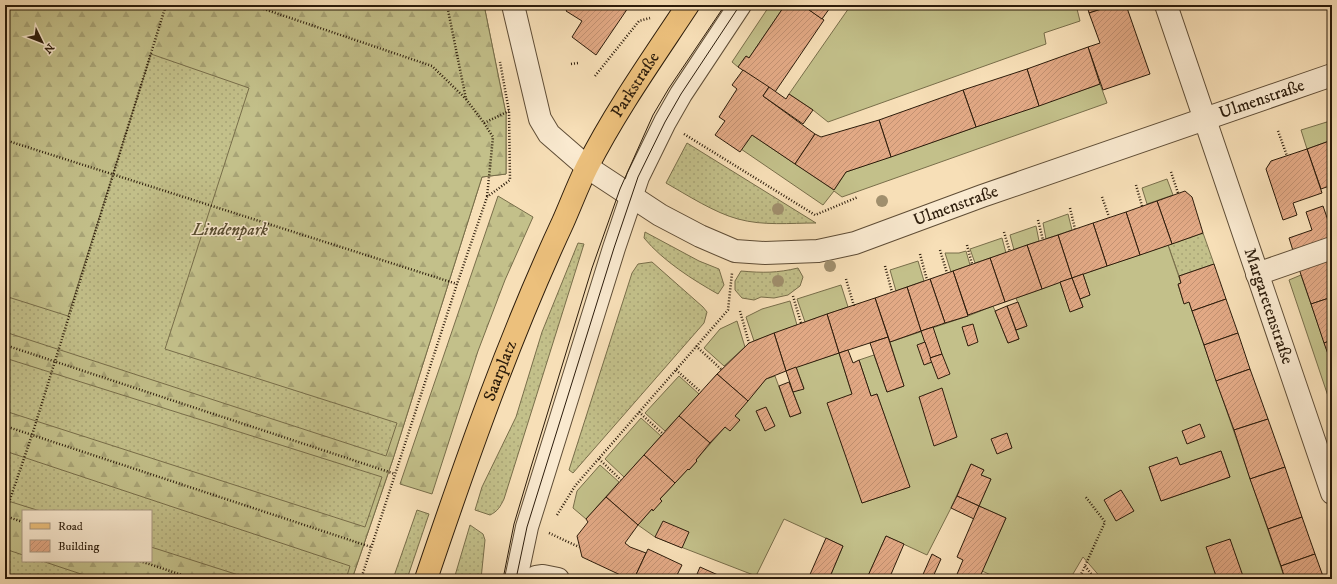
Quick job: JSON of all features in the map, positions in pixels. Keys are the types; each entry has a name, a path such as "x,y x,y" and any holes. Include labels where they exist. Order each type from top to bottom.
{"main road":[{"name":"Parkstraße","path":"587,167 626,98 688,5"},
{"name":"Saarplatz","path":"426,579 450,508 504,360 535,282 587,167"}],"street":[{"name":"Ulmenstraße","path":"513,5 540,119 549,134 587,167 660,215 700,236 735,251 765,253 818,251 855,243 982,196 1332,75"},
{"path":"502,579 514,524 592,268 626,192 654,115 669,88 725,5"},
{"path":"558,579 543,576 529,578 530,520 614,248 626,192 638,178 668,116 681,94 740,5"},
{"name":"Margaretenstraße","path":"1166,5 1332,493"},
{"path":"1257,274 1332,248"}],"path":[{"path":"22,522 5,515 32,435 166,5"},
{"path":"252,5 432,66 466,99 493,137 487,197 457,284 361,579"},
{"path":"447,5 466,99"},
{"path":"595,76 639,21 653,17"},
{"path":"487,197 510,180 509,111 500,60"},
{"path":"571,64 578,63"},
{"path":"484,123 509,111"},
{"path":"1278,131 1286,156"},
{"path":"682,133 814,215 858,197"},
{"path":"5,140 457,284"},
{"path":"1171,172 1178,193"},
{"path":"1136,185 1142,206"},
{"path":"1102,197 1109,217"},
{"path":"1070,208 1075,229"},
{"path":"1038,220 1043,240"},
{"path":"1004,232 1010,252"},
{"path":"966,245 972,264"},
{"path":"940,250 947,273"},
{"path":"555,519 574,486 728,310 735,251"},
{"path":"920,254 927,280"},
{"path":"885,266 892,292"},
{"path":"846,279 854,306"},
{"path":"793,296 801,324"},
{"path":"740,311 749,343"},
{"path":"5,345 396,474"},
{"path":"696,346 721,369"},
{"path":"676,370 701,392"},
{"path":"639,412 663,434"},
{"path":"5,426 371,547"},
{"path":"598,459 621,480"},
{"path":"1079,579 1105,522 1085,496"},
{"path":"547,532 579,547"},
{"path":"143,562 194,579"},
{"path":"1084,566 1095,579"}],"green space":[{"name":"Lindenpark","path":"5,5 484,5 506,114 506,174 482,177 393,459 352,579 5,579"},
{"name":"Lindenpark","path":"5,5 484,5 506,114 506,174 482,177 393,459 352,579 346,579 350,566 5,451 5,411 365,527 382,477 5,358 5,332 386,456 397,423 165,349 249,88 151,54 68,316 5,296"},
{"path":"770,5 781,5 783,8 749,58 746,56 738,67 732,62"},
{"path":"851,5 1076,5 1080,21 1044,33 1046,44 828,122 789,94"},
{"path":"1100,84 1107,103 842,197 834,191 823,205 741,149 752,135 834,190 846,172"},
{"path":"1330,121 1332,128 1332,140 1307,149 1301,130"},
{"path":"687,143 816,223 757,223 738,219 711,208 666,183"},
{"path":"1167,179 1173,195 1147,204 1142,188"},
{"path":"498,196 533,217 505,280 478,351 432,494 400,484"},
{"path":"1068,214 1072,230 1046,239 1043,223"},
{"path":"1036,226 1039,241 1014,250 1010,235"},
{"path":"645,232 699,261 719,269 724,285 718,294 669,262 644,238"},
{"path":"1203,233 1214,264 1179,276 1168,245"},
{"path":"1002,238 1006,253 975,263 970,249"},
{"path":"578,243 584,244 504,499 495,512 490,515 475,510 482,487 516,417 542,332"},
{"path":"1168,245 1181,283 1178,285 1184,303 1189,302 1285,579 1102,579 1083,557 1070,579 1043,579 1037,576 1035,579 1000,579 982,571 1006,518 979,506 991,479 981,475 984,470 971,464 927,555 886,536 867,578 869,579 829,579 843,546 784,519 756,576 655,537 638,525 652,509 653,510 660,499 697,461 696,460 725,427 739,420 735,416 766,379 775,376 790,417 801,413 793,392 804,388 796,367 839,353 852,394 862,503 909,487 877,394 871,396 859,360 874,355 887,392 904,386 890,342 993,306 1008,343 1019,339 1016,330 1027,326 1016,298 1060,282 1070,311 1083,307 1080,299 1090,295 1083,274","holes":["1221,451 1230,477 1161,501 1149,467 1180,465"]},
{"path":"966,251 970,265 951,272 945,253 959,253"},
{"path":"918,261 924,281 896,291 890,270"},
{"path":"652,262 703,307 707,312 704,323 573,473 569,470 632,273 638,264"},
{"path":"798,268 803,277 800,286 788,295 774,298 761,297 754,300 742,298 735,290 735,281 741,271 770,272"},
{"path":"1301,275 1332,365 1332,408 1289,280"},
{"path":"841,285 848,307 805,322 797,299"},
{"path":"790,301 797,325 754,341 746,317 762,309"},
{"path":"737,321 745,347 724,366 704,348 720,329"},
{"path":"679,376 699,394 665,431 645,413"},
{"path":"641,418 661,436 624,477 605,459"},
{"path":"600,465 619,482 586,519 573,508 577,491"},
{"path":"5,500 37,510 22,510 22,555 5,549"},
{"path":"417,510 429,514 407,579 393,579"},
{"path":"470,525 483,534 485,540 481,579 454,579"},
{"path":"152,547 251,579 96,579 45,562 152,562"}],"building":[{"path":"570,5 630,5 596,55 572,37 582,21 566,11"},
{"path":"781,5 802,5 824,20 775,92 738,67 746,56 749,58 783,8"},
{"path":"802,5 832,5 822,19"},
{"path":"1087,5 1114,5 1089,13"},
{"path":"1114,5 1126,5 1150,74 1103,90 1088,47 1100,43 1089,13"},
{"path":"1088,47 1100,84 1039,106 1027,69"},
{"path":"1027,69 1039,106 976,127 963,90"},
{"path":"743,70 769,87 763,96 815,134 795,164 752,135 740,152 715,135 725,121 719,117 737,89 732,85"},
{"path":"769,87 786,99 789,94 813,110 803,124 763,96"},
{"path":"963,90 976,127 891,157 879,120"},
{"path":"879,120 891,157 846,172 834,190 795,164 815,134 821,137"},
{"path":"1332,140 1332,185 1321,189 1307,149"},
{"path":"1307,149 1322,193 1293,203 1297,215 1283,220 1266,169 1271,161"},
{"path":"1185,191 1192,197 1203,233 1172,244 1157,201"},
{"path":"1157,201 1172,244 1140,255 1126,212"},
{"path":"1323,206 1332,232 1332,244 1295,257 1289,238 1312,230 1306,212"},
{"path":"1126,212 1140,255 1107,266 1093,223"},
{"path":"1093,223 1107,266 1072,278 1058,235"},
{"path":"1058,235 1072,278 1042,289 1027,245"},
{"path":"1027,245 1042,289 1005,302 990,258"},
{"path":"1332,254 1332,297 1311,304 1298,266"},
{"path":"990,258 1005,302 968,315 953,271"},
{"path":"1214,264 1226,299 1192,311 1189,302 1184,304 1178,284 1181,283 1179,276"},
{"path":"953,271 968,316 945,323 930,279"},
{"path":"1083,274 1090,295 1080,299 1072,278"},
{"path":"1072,278 1083,307 1070,312 1060,282"},
{"path":"930,279 945,323 921,331 907,287"},
{"path":"907,287 921,331 890,342 875,298"},
{"path":"1332,297 1332,340 1324,343 1311,304"},
{"path":"875,298 888,337 839,353 827,314"},
{"path":"1226,299 1238,333 1204,345 1192,311"},
{"path":"1018,302 1027,326 1016,330 1007,306"},
{"path":"1007,306 1019,339 1008,343 995,311"},
{"path":"827,314 839,353 786,371 774,333"},
{"path":"973,324 978,342 968,346 962,327"},
{"path":"933,327 942,354 930,358 921,331"},
{"path":"774,333 786,371 766,379 748,401 717,374 749,343"},
{"path":"1238,333 1250,369 1216,381 1204,345"},
{"path":"888,337 904,386 887,392 870,343"},
{"path":"1332,340 1332,365 1324,343"},
{"path":"925,342 932,362 924,365 917,345"},
{"path":"848,350 853,363 859,360 871,396 877,394 910,487 862,503 827,403 852,394 839,353"},
{"path":"942,354 950,374 938,379 930,358"},
{"path":"796,367 804,389 793,392 786,371"},
{"path":"1250,369 1268,419 1234,430 1216,381"},
{"path":"717,374 748,401 735,416 740,420 730,431 725,427 710,443 679,416"},
{"path":"789,382 801,413 790,417 779,386"},
{"path":"942,388 957,437 934,446 919,397"},
{"path":"766,407 775,426 765,431 756,411"},
{"path":"679,416 710,443 696,460 697,461 675,483 644,455"},
{"path":"1268,419 1285,467 1250,479 1234,430"},
{"path":"1200,424 1205,437 1187,444 1182,431"},
{"path":"1007,433 1012,448 997,454 991,439"},
{"path":"1221,451 1230,477 1161,501 1149,467 1177,457 1180,465"},
{"path":"644,455 675,483 660,499 662,501 653,511 652,509 638,525 606,497"},
{"path":"971,464 984,470 981,475 991,479 979,506 957,496"},
{"path":"1285,467 1302,517 1268,529 1250,479"},
{"path":"1121,490 1134,511 1116,521 1104,500"},
{"path":"957,496 979,506 974,519 951,508"},
{"path":"606,497 638,525 625,543 630,547 646,553 634,579 629,579 582,557 577,536 588,522 586,519"},
{"path":"979,506 1006,518 979,579 955,579 963,560 957,557"},
{"path":"1302,517 1315,554 1281,566 1268,529"},
{"path":"663,521 689,532 682,548 655,537"},
{"path":"886,536 904,544 889,579 869,579 867,578"},
{"path":"826,538 843,546 829,579 808,579"},
{"path":"1230,539 1244,579 1217,579 1206,547"},
{"path":"648,549 682,565 675,579 634,579"},
{"path":"932,554 941,559 932,579 921,579"},
{"path":"1315,554 1324,579 1285,579 1281,566"},
{"path":"700,567 727,579 695,579"}],"tram line":[{"path":"503,579 514,524 531,467 592,268 620,189 653,115 669,88 725,5"},
{"path":"516,579 527,527 614,248 638,177 665,122 681,94 740,5"}]}
